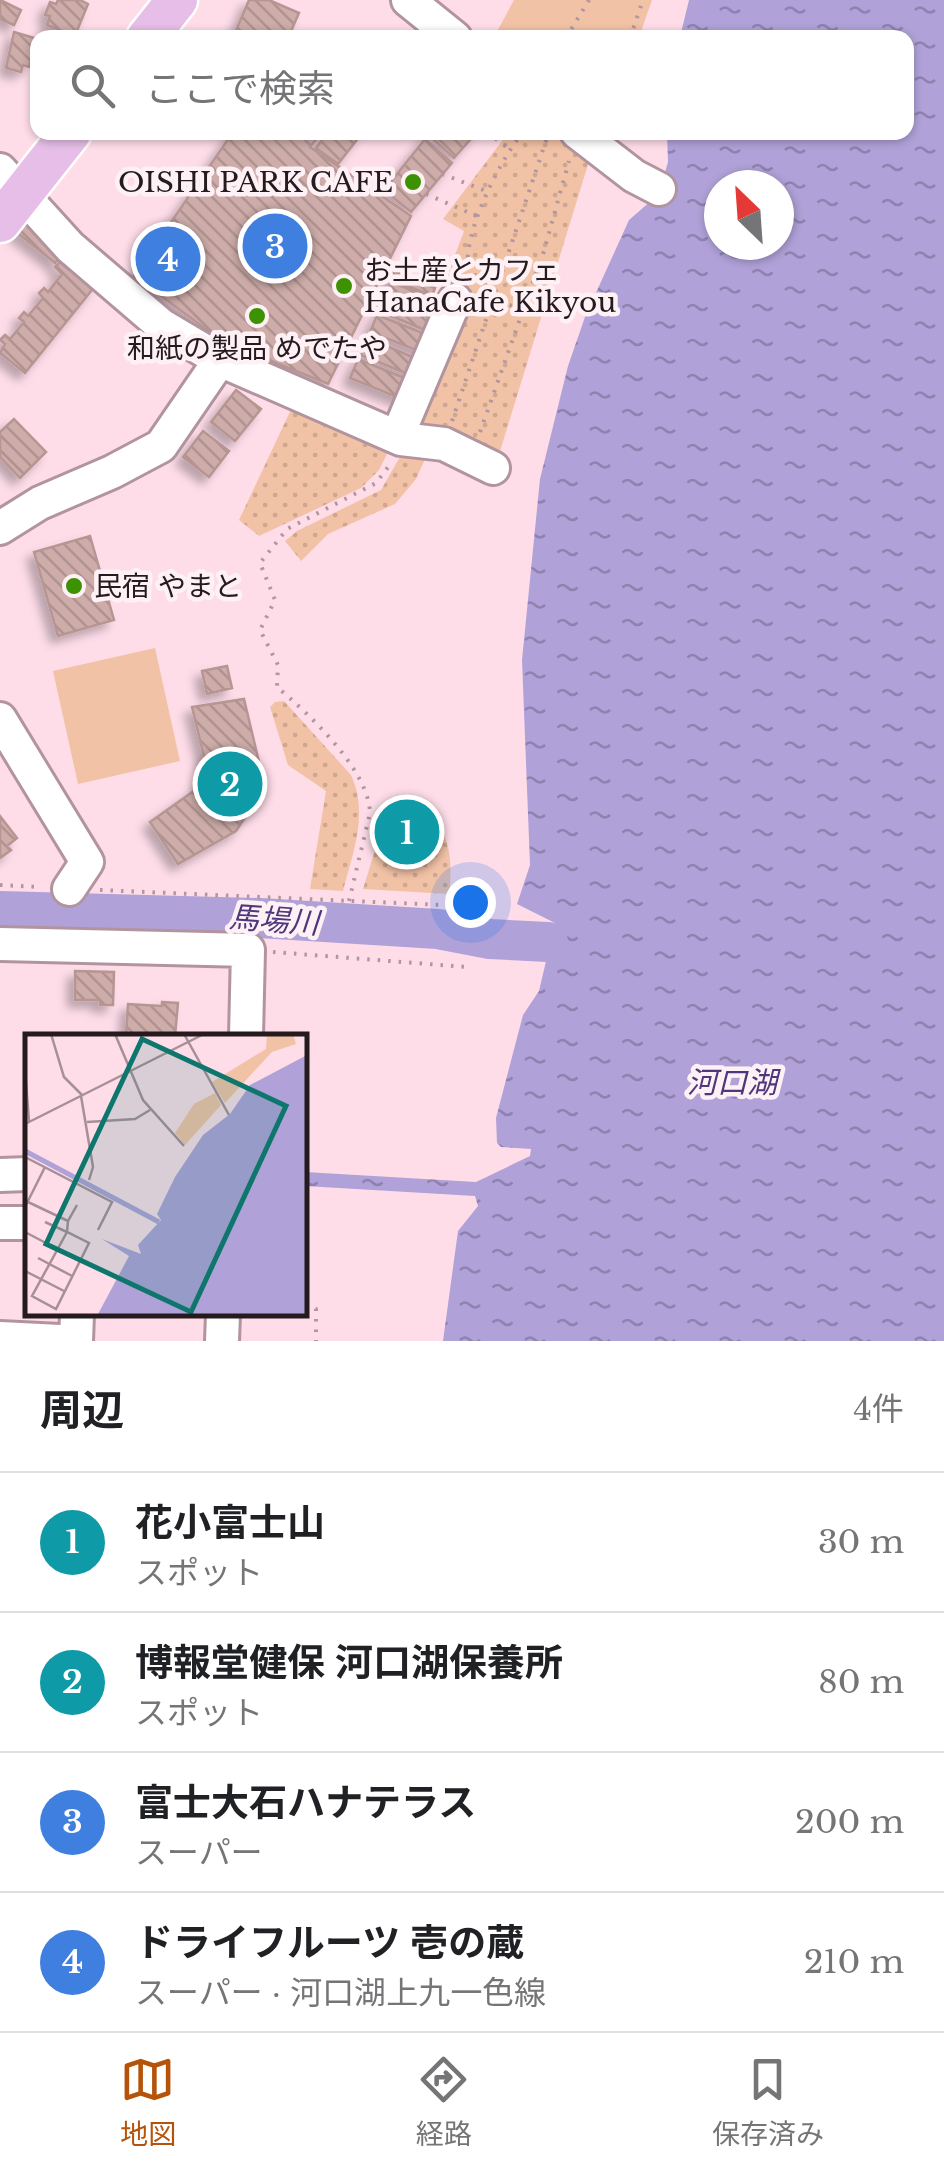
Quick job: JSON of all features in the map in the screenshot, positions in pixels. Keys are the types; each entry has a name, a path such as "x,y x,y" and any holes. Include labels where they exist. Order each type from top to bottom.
{"main road":[{"path":"153,30 177,0"},
{"path":"7,195 63,140"}],"street":[{"path":"412,11 442,30"},
{"path":"573,146 659,189"},
{"path":"7,195 161,325 220,360 399,438 470,457"},
{"path":"399,438 455,300"},
{"path":"0,528 40,503 160,446 220,360"},
{"path":"0,719 87,862 69,889"},
{"path":"0,944 248,950 246,1034"},
{"path":"0,1175 25,1174"},
{"path":"76,1341 77,1316"},
{"path":"222,1341 223,1316"},
{"path":"0,1338 60,1341"}],"path":[{"path":"571,30 589,0"},
{"path":"632,30 641,0"},
{"path":"497,140 509,149"},
{"path":"516,140 479,217 467,270 480,295 493,302 538,311"},
{"path":"470,457 493,302 546,140"},
{"path":"470,457 544,251 573,146"},
{"path":"442,174 489,192"},
{"path":"426,194 479,217"},
{"path":"349,901 370,813 369,798 361,776 299,706 276,687 278,666 260,630 274,600 260,563 287,529 376,483 388,468 399,438"},
{"path":"0,885 444,905"},
{"path":"248,950 467,966"},
{"path":"308,1308 316,1309 316,1341"}],"shaded area":[{"path":"514,0 652,0 641,30 498,30"},
{"path":"503,140 568,140 590,158 497,461 416,421 465,306 445,282 464,231 443,219"},
{"path":"295,401 393,442 379,470 361,488 259,536 239,520"},
{"path":"405,448 426,457 416,479 395,504 328,534 301,561 285,541 297,531 381,490"},
{"path":"155,648 180,761 78,784 53,671"},
{"path":"284,701 351,775 356,790 358,833 343,891 310,889 326,791 288,765 270,707"},
{"path":"416,811 437,824 448,845 449,894 363,889 376,847 393,852 410,847 415,835 411,816"}],"water":[{"name":"河口湖","path":"689,0 944,0 944,1341 443,1341 458,1231 478,1206 475,1196 308,1186 308,1172 476,1182 530,1156 531,1149 501,1147 497,1143 496,1118 523,1015 539,991 555,923 517,904 530,865 522,660 540,479 568,366 585,317 629,220 652,200 668,162 667,140 914,140 914,30 682,30"}],"building":[{"path":"0,0 21,10 14,25 0,19"},
{"path":"58,0 80,0 88,4 77,30 47,25 50,16 45,15 50,2 56,4"},
{"path":"249,0 269,0 299,13 292,30 236,30"},
{"path":"14,32 30,37 29,67 23,65 21,72 6,68"},
{"path":"228,140 316,140 310,147 411,216 328,384 222,341 134,276"},
{"path":"322,140 357,140 338,164 316,148"},
{"name":"OISHI PARK CAFE","path":"424,140 452,163 411,212 384,190"},
{"path":"434,140 470,140 454,158"},
{"path":"25,219 65,251 55,263 15,231"},
{"path":"60,262 67,268 70,264 96,285 25,373 0,353 5,344 0,340 5,335 10,339 24,322 19,318 24,312 28,316 43,298 39,293 44,288 48,292 62,274 55,267"},
{"path":"391,270 435,288 432,296 388,278"},
{"path":"391,282 441,302 436,315 386,295"},
{"path":"386,298 433,318 427,331 380,311"},
{"path":"377,315 433,337 426,354 370,332"},
{"path":"368,338 422,361 415,377 361,355"},
{"path":"358,359 412,381 404,400 350,378"},
{"path":"236,390 261,409 235,441 211,422"},
{"path":"14,419 46,452 20,478 0,457 0,432"},
{"path":"203,431 229,451 209,477 183,457"},
{"name":"民宿 やまと","path":"90,536 114,620 58,636 34,552"},
{"path":"227,666 232,688 207,694 202,671"},
{"path":"244,699 260,766 259,789 236,831 178,864 150,822 205,779 206,765 192,707"},
{"path":"0,816 17,838 7,846 11,850 0,858"},
{"path":"75,971 114,972 113,1005 100,1005 100,1000 75,1000"},
{"path":"162,1002 178,1003 175,1034 126,1034 128,1004 162,1006"}],"waterway":[{"name":"馬場川","path":"0,911 260,918 438,929 490,939 548,942"}],"place":[{"name":"OISHI PARK CAFE","path":"413,182"},
{"name":"富士大石ハナテラス","path":"275,246"},
{"name":"ドライフルーツ 壱の蔵","path":"168,259"},
{"name":"お土産とカフェ HanaCafe Kikyou","path":"344,286"},
{"name":"和紙の製品 めでたや","path":"257,316"},
{"name":"民宿 やまと","path":"74,586"},
{"name":"博報堂健保 河口湖保養所","path":"230,784"},
{"name":"花小富士山","path":"407,832"}]}
